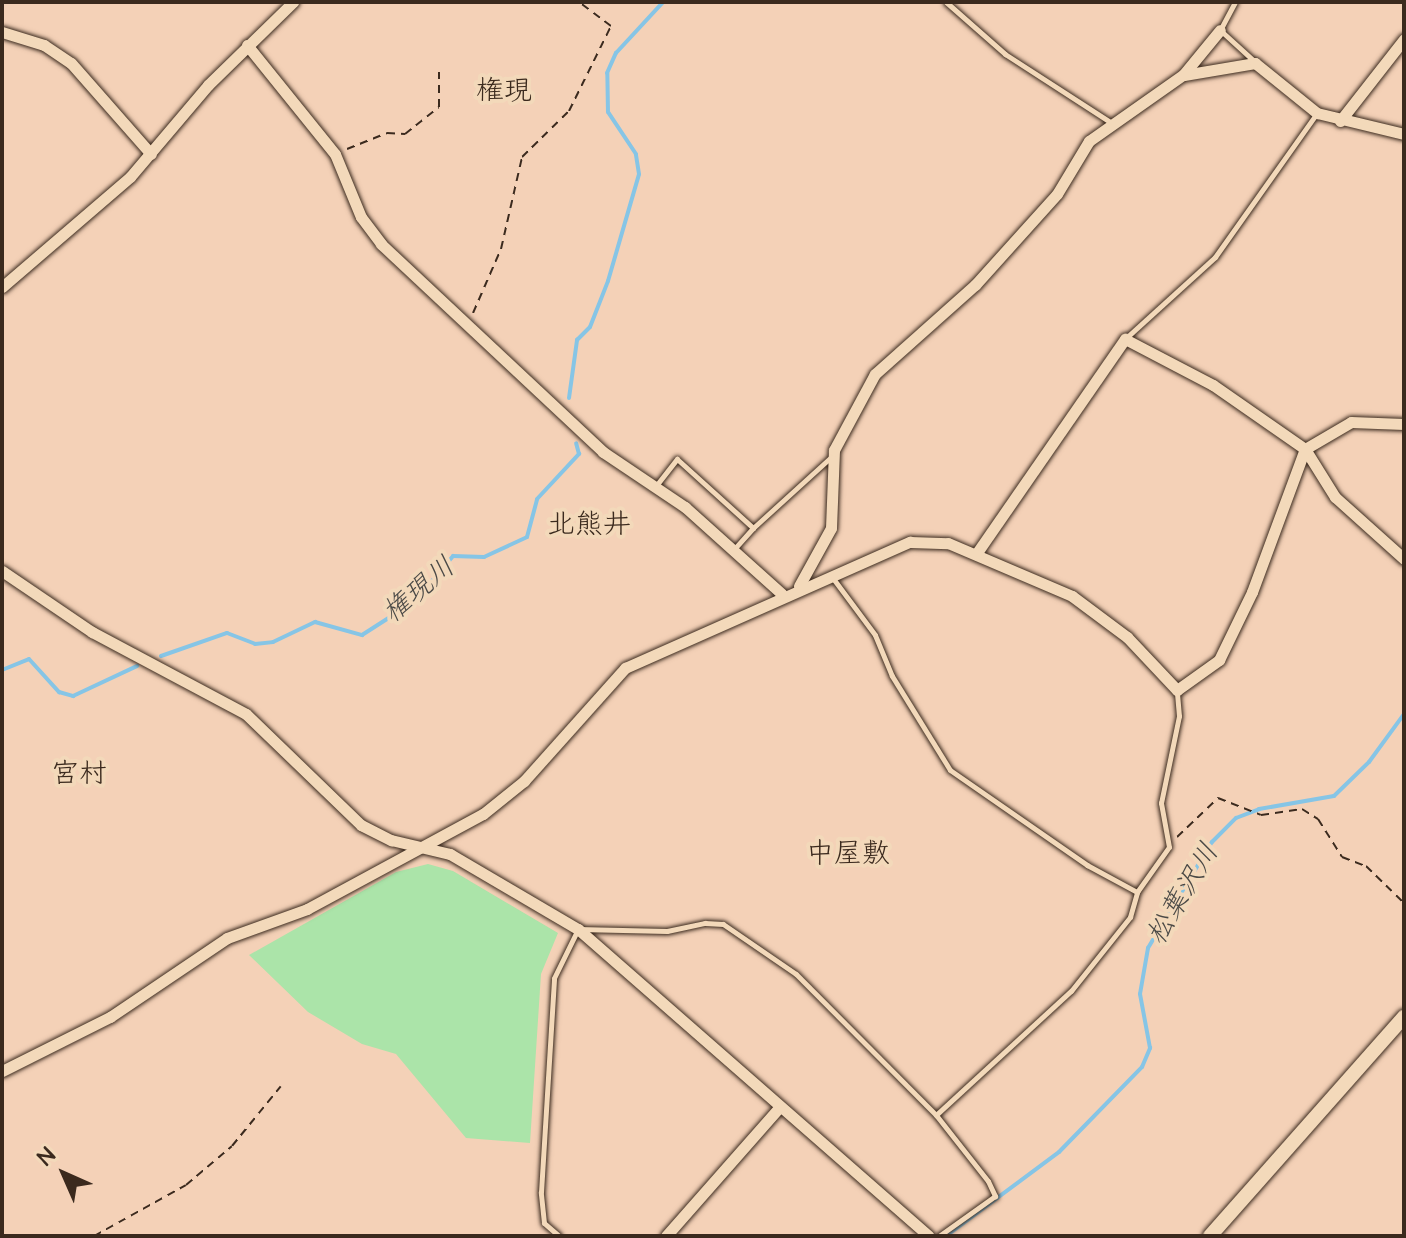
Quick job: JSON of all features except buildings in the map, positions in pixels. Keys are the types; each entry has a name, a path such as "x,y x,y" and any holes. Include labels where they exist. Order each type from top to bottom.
{"street":[{"path":"2,287 151,154 247,45 293,2"},
{"path":"799,586 831,528 837,503 833,455 875,374 975,285 1057,194 1089,141 1110,122 1183,75 1220,30"},
{"path":"2,32 44,45 71,63 151,154"},
{"path":"1340,121 1404,39"},
{"path":"247,45 335,154 361,217 381,244 603,452 734,549 782,594"},
{"path":"1183,75 1255,63 1317,113 1404,134"},
{"path":"976,554 1125,339 1213,385 1305,449 1335,497 1404,559"},
{"path":"2,1071 110,1017 227,938 307,909 483,814 524,781 625,668 799,586 910,542 948,543 1095,612 1177,690 1219,660 1252,592 1305,449 1351,422 1404,424"},
{"path":"2,571 92,632 246,714 361,825 391,840 426,845 578,929 779,1108 929,1236"},
{"path":"1218,1233 1404,1017"},
{"path":"666,1236 779,1108"}],"lane":[{"path":"946,2 1005,54 1110,122"},
{"path":"1235,2 1220,30 1255,63"},
{"path":"1125,339 1215,257 1317,113"},
{"path":"734,549 833,455"},
{"path":"654,488 677,459 753,528"},
{"path":"829,575 875,635 892,676 950,770 1087,865 1137,892"},
{"path":"936,1115 1109,949 1137,892 1169,847 1161,803 1179,716 1177,690"},
{"path":"559,1236 544,1223 541,1192 554,978 578,929 667,931 723,924 796,974 936,1115 995,1196 939,1236"}],"path":[{"path":"467,325 501,249 522,157 569,111 611,26 579,2"},
{"path":"335,154 387,133 405,134 439,107 439,72"},
{"path":"1169,847 1218,798 1261,815 1302,809 1318,819 1342,857 1366,866 1404,903"},
{"path":"94,1236 186,1185 232,1146 281,1086"}],"green space":[{"path":"428,864 453,871 558,933 541,974 530,1143 466,1138 396,1054 362,1044 308,1012 249,955 396,872"}],"waterway":[{"name":"権現川","path":"569,398 577,340 590,327 608,281 639,174 636,154 608,112 607,73 616,53 663,2"},
{"name":"権現川","path":"161,656 227,633 255,644 273,642 315,622 362,635 415,601 453,556 484,557 527,537 537,499 579,454 576,443"},
{"name":"権現川","path":"2,670 29,659 59,692 73,696 137,666"},
{"name":"松葉沢川","path":"946,1236 1059,1152 1142,1067 1150,1048 1140,994 1148,948 1212,842 1236,818 1259,809 1334,796 1369,762 1404,714"}],"district":[{"name":"権現","path":"504,91"},
{"name":"北熊井","path":"589,525"},
{"name":"宮村","path":"79,774"},
{"name":"中屋敷","path":"848,854"}]}
